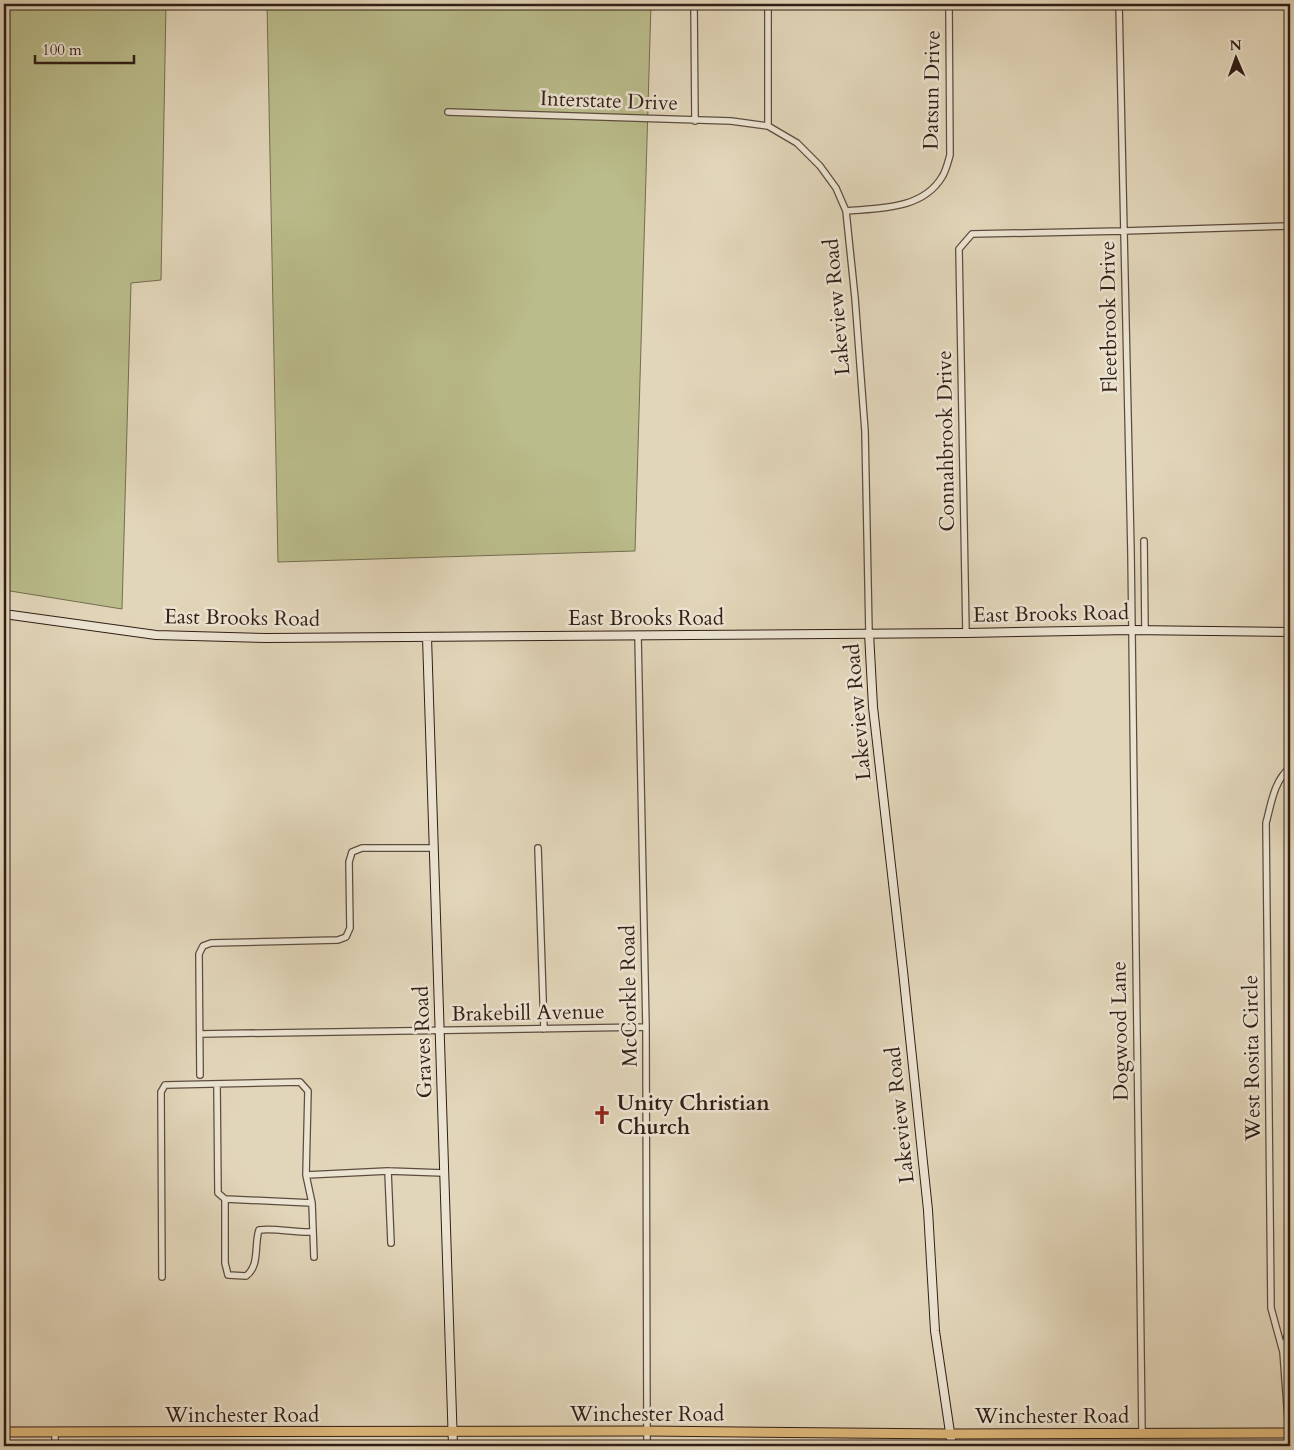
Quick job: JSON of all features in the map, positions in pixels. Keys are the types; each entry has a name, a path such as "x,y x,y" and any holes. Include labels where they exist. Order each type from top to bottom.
{"main road":[{"name":"Winchester Road","path":"4,1432 1290,1433"}],"street":[{"path":"694,4 695,121"},
{"path":"768,4 768,126"},
{"name":"Datsun Drive","path":"846,211 894,207 911,202 927,194 943,177 950,155 949,4"},
{"name":"Fleetbrook Drive","path":"1119,4 1131,630"},
{"name":"Interstate Drive","path":"448,112 731,122 768,126"},
{"name":"Lakeview Road","path":"768,126 797,143 820,166 836,188 846,211 855,298 864,422 869,633 873,707 927,1203 934,1331 952,1446"},
{"path":"1123,231 1290,226"},
{"name":"Connahbrook Drive","path":"966,633 959,249 972,234 1123,231"},
{"path":"1144,541 1145,630"},
{"path":"1131,606 1144,606"},
{"name":"East Brooks Road","path":"4,614 156,635 267,638 1131,630 1290,632"},
{"name":"Dogwood Lane","path":"1131,630 1142,1433"},
{"name":"McCorkle Road","path":"638,636 646,1027 647,1446"},
{"name":"Graves Road","path":"428,637 453,1446"},
{"name":"West Rosita Circle","path":"1283,1352 1271,1308 1266,823 1275,789 1284,773 1290,768"},
{"path":"200,1075 198,954 204,946 211,943 338,940 346,937 350,928 349,862 352,852 362,848 434,848"},
{"path":"538,848 544,1029"},
{"name":"Brakebill Avenue","path":"200,1034 646,1027"},
{"path":"162,1277 161,1092 165,1084 300,1082 308,1090 306,1175 312,1203 314,1257"},
{"path":"217,1084 218,1193 225,1198 312,1203"},
{"path":"388,1171 390,1243"},
{"path":"306,1175 388,1171 444,1173"},
{"path":"225,1198 225,1263 228,1275 246,1276 250,1274 255,1265 256,1239 259,1230 313,1232"},
{"path":"1290,1326 1283,1352 1290,1433"},
{"path":"55,1432 55,1446"}],"green space":[{"path":"4,4 166,4 161,280 131,283 122,609 4,590"},
{"path":"267,4 651,4 635,551 278,562"}],"place":[{"name":"Unity Christian Church","path":"602,1115"}]}
